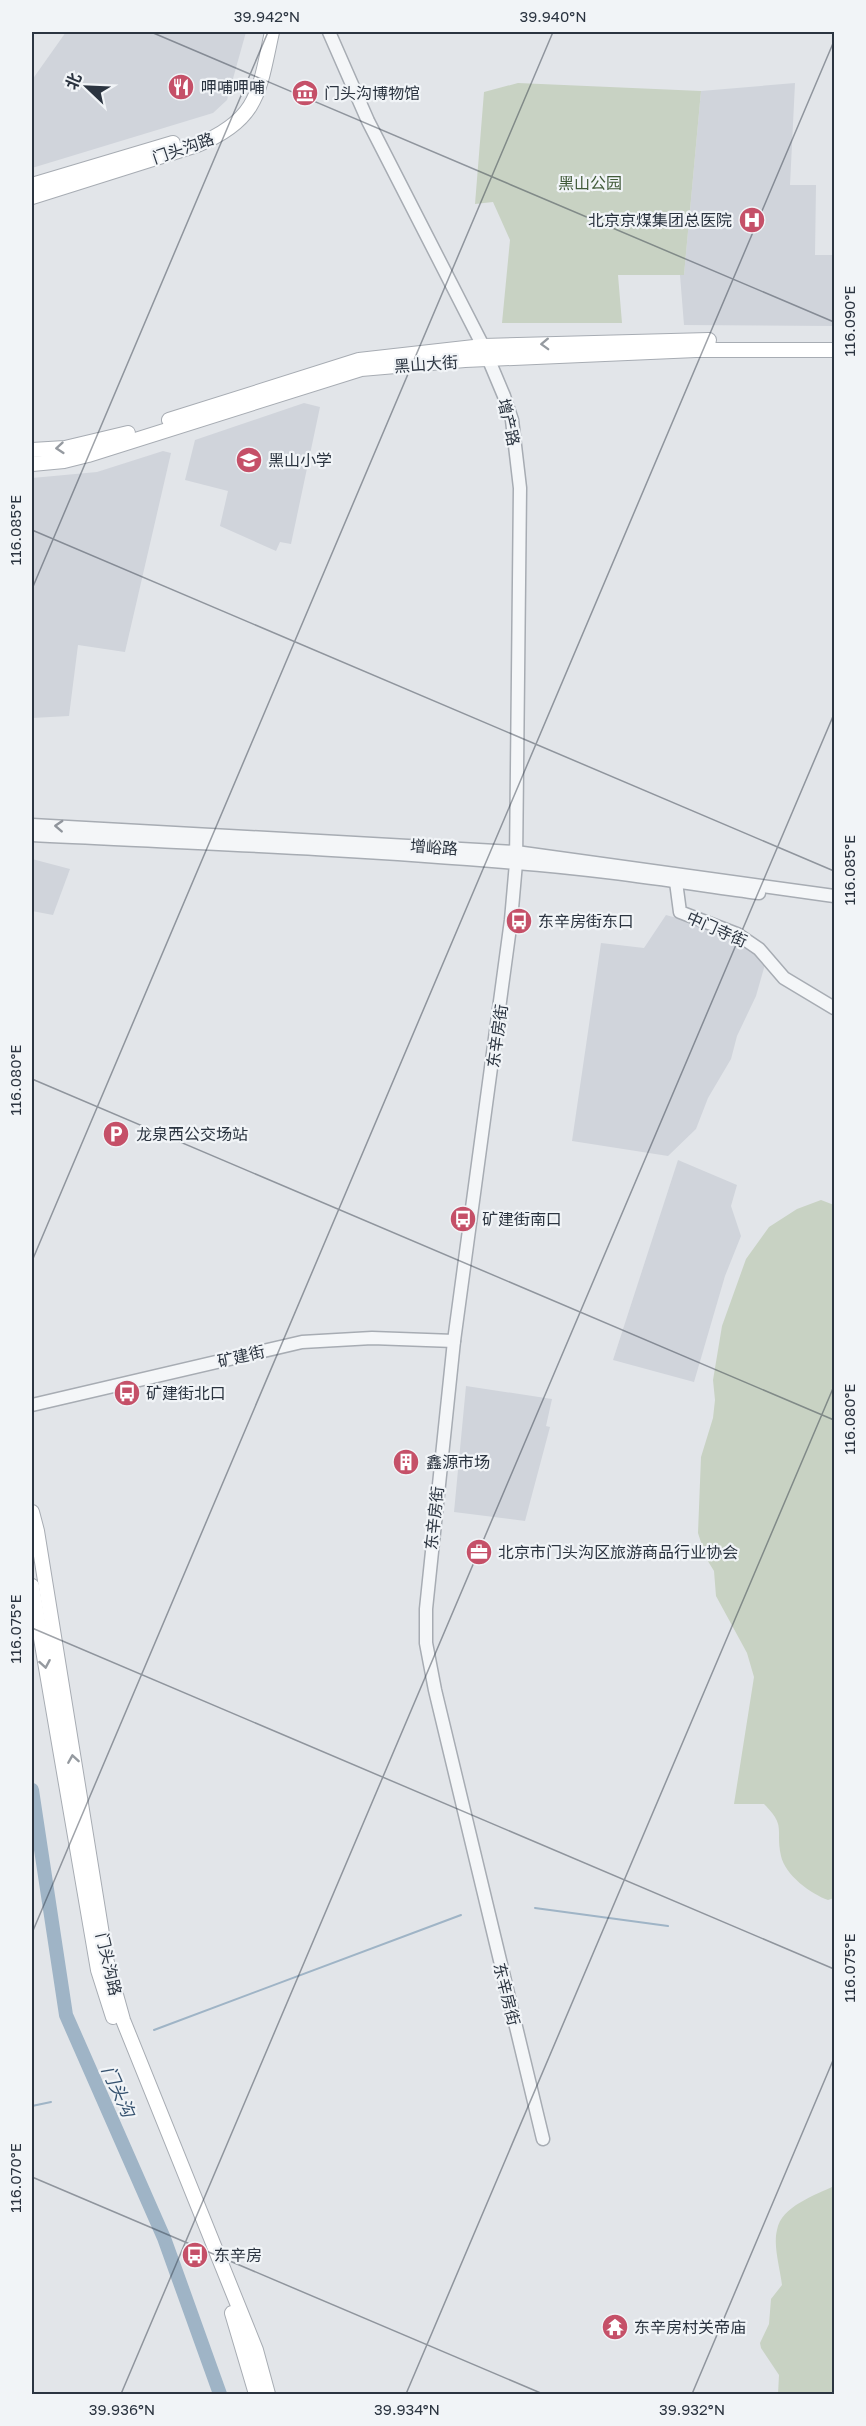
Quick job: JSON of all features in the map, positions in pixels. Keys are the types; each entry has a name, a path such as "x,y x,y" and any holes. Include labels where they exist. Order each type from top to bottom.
{"main road":[{"name":"门头沟路","path":"32,185 209,132 229,122 241,109 247,96 262,32"},
{"name":"门头沟路","path":"32,197 222,135 239,122 252,104 264,69 272,32"},
{"name":"黑山大街","path":"32,450 65,448 116,437 358,360 483,346 696,340 834,341"},
{"name":"黑山大街","path":"32,464 64,461 88,455 361,369 696,350 834,350"},
{"name":"门头沟路","path":"32,1512 37,1531 106,1959 123,2020 252,2340 268,2394"},
{"name":"门头沟路","path":"32,1586 98,1970 117,2028 231,2308 256,2394"}],"street":[{"name":"增产路","path":"329,32 368,122 483,346 512,420 520,488 516,857"},
{"name":"增峪路","path":"32,825 602,862 834,896"},
{"name":"增峪路","path":"32,836 393,854 516,857 676,882 834,903"},
{"name":"东辛房街","path":"516,857 501,1002 454,1341 431,1546 426,1643 484,1898 543,2139"},
{"name":"中门寺街","path":"676,882 680,912 737,934 759,949 784,978 834,1008"},
{"name":"矿建街","path":"32,1405 302,1342 372,1338 454,1341"}],"shaded area":[{"path":"66,32 246,32 227,100 213,113 32,168 32,80"},
{"name":"北京京煤集团总医院","path":"795,83 790,185 816,185 815,255 834,255 834,326 684,325 680,275 684,275 701,91"},
{"name":"黑山小学","path":"304,403 320,407 291,544 280,542 276,551 220,526 228,491 185,480 195,440"},
{"path":"163,451 171,453 125,652 78,645 69,716 32,718 32,478 97,472"},
{"path":"32,859 70,869 53,915 32,911"},
{"path":"666,915 702,925 740,941 766,961 756,996 737,1036 731,1059 708,1098 696,1129 668,1156 572,1141 601,943 644,948"},
{"path":"678,1160 737,1185 731,1206 741,1236 725,1276 694,1382 613,1360"},
{"path":"466,1386 552,1399 546,1426 550,1427 525,1521 454,1512"}],"green space":[{"name":"黑山公园","path":"518,83 701,91 684,275 618,275 622,323 502,323 510,240 493,202 475,204 484,92"},
{"path":"821,1200 834,1205 834,1898 828,1900 814,1893 793,1877 783,1863 779,1847 778,1823 764,1804 734,1804 754,1677 747,1653 716,1596 714,1571 706,1558 698,1533 701,1457 713,1418 715,1400 713,1380 722,1326 746,1259 769,1227 797,1209"},
{"path":"834,2186 834,2394 778,2394 779,2375 760,2343 769,2324 771,2299 782,2285 776,2250 777,2230 785,2214 792,2208"}],"waterway":[{"name":"门头沟","path":"32,1790 66,2015 164,2238 220,2394"},
{"path":"535,1908 668,1926"},
{"path":"154,2030 461,1915"},
{"path":"32,2106 51,2102"}],"place":[{"name":"呷哺呷哺","path":"181,87"},
{"name":"门头沟博物馆","path":"305,93"},
{"name":"北京京煤集团总医院","path":"752,220"},
{"name":"黑山小学","path":"249,460"},
{"name":"东辛房街东口","path":"519,921"},
{"name":"龙泉西公交场站","path":"116,1134"},
{"name":"矿建街南口","path":"463,1219"},
{"name":"矿建街北口","path":"127,1393"},
{"name":"鑫源市场","path":"406,1462"},
{"name":"北京市门头沟区旅游商品行业协会","path":"479,1552"},
{"name":"东辛房","path":"195,2255"},
{"name":"东辛房村关帝庙","path":"615,2327"}]}
